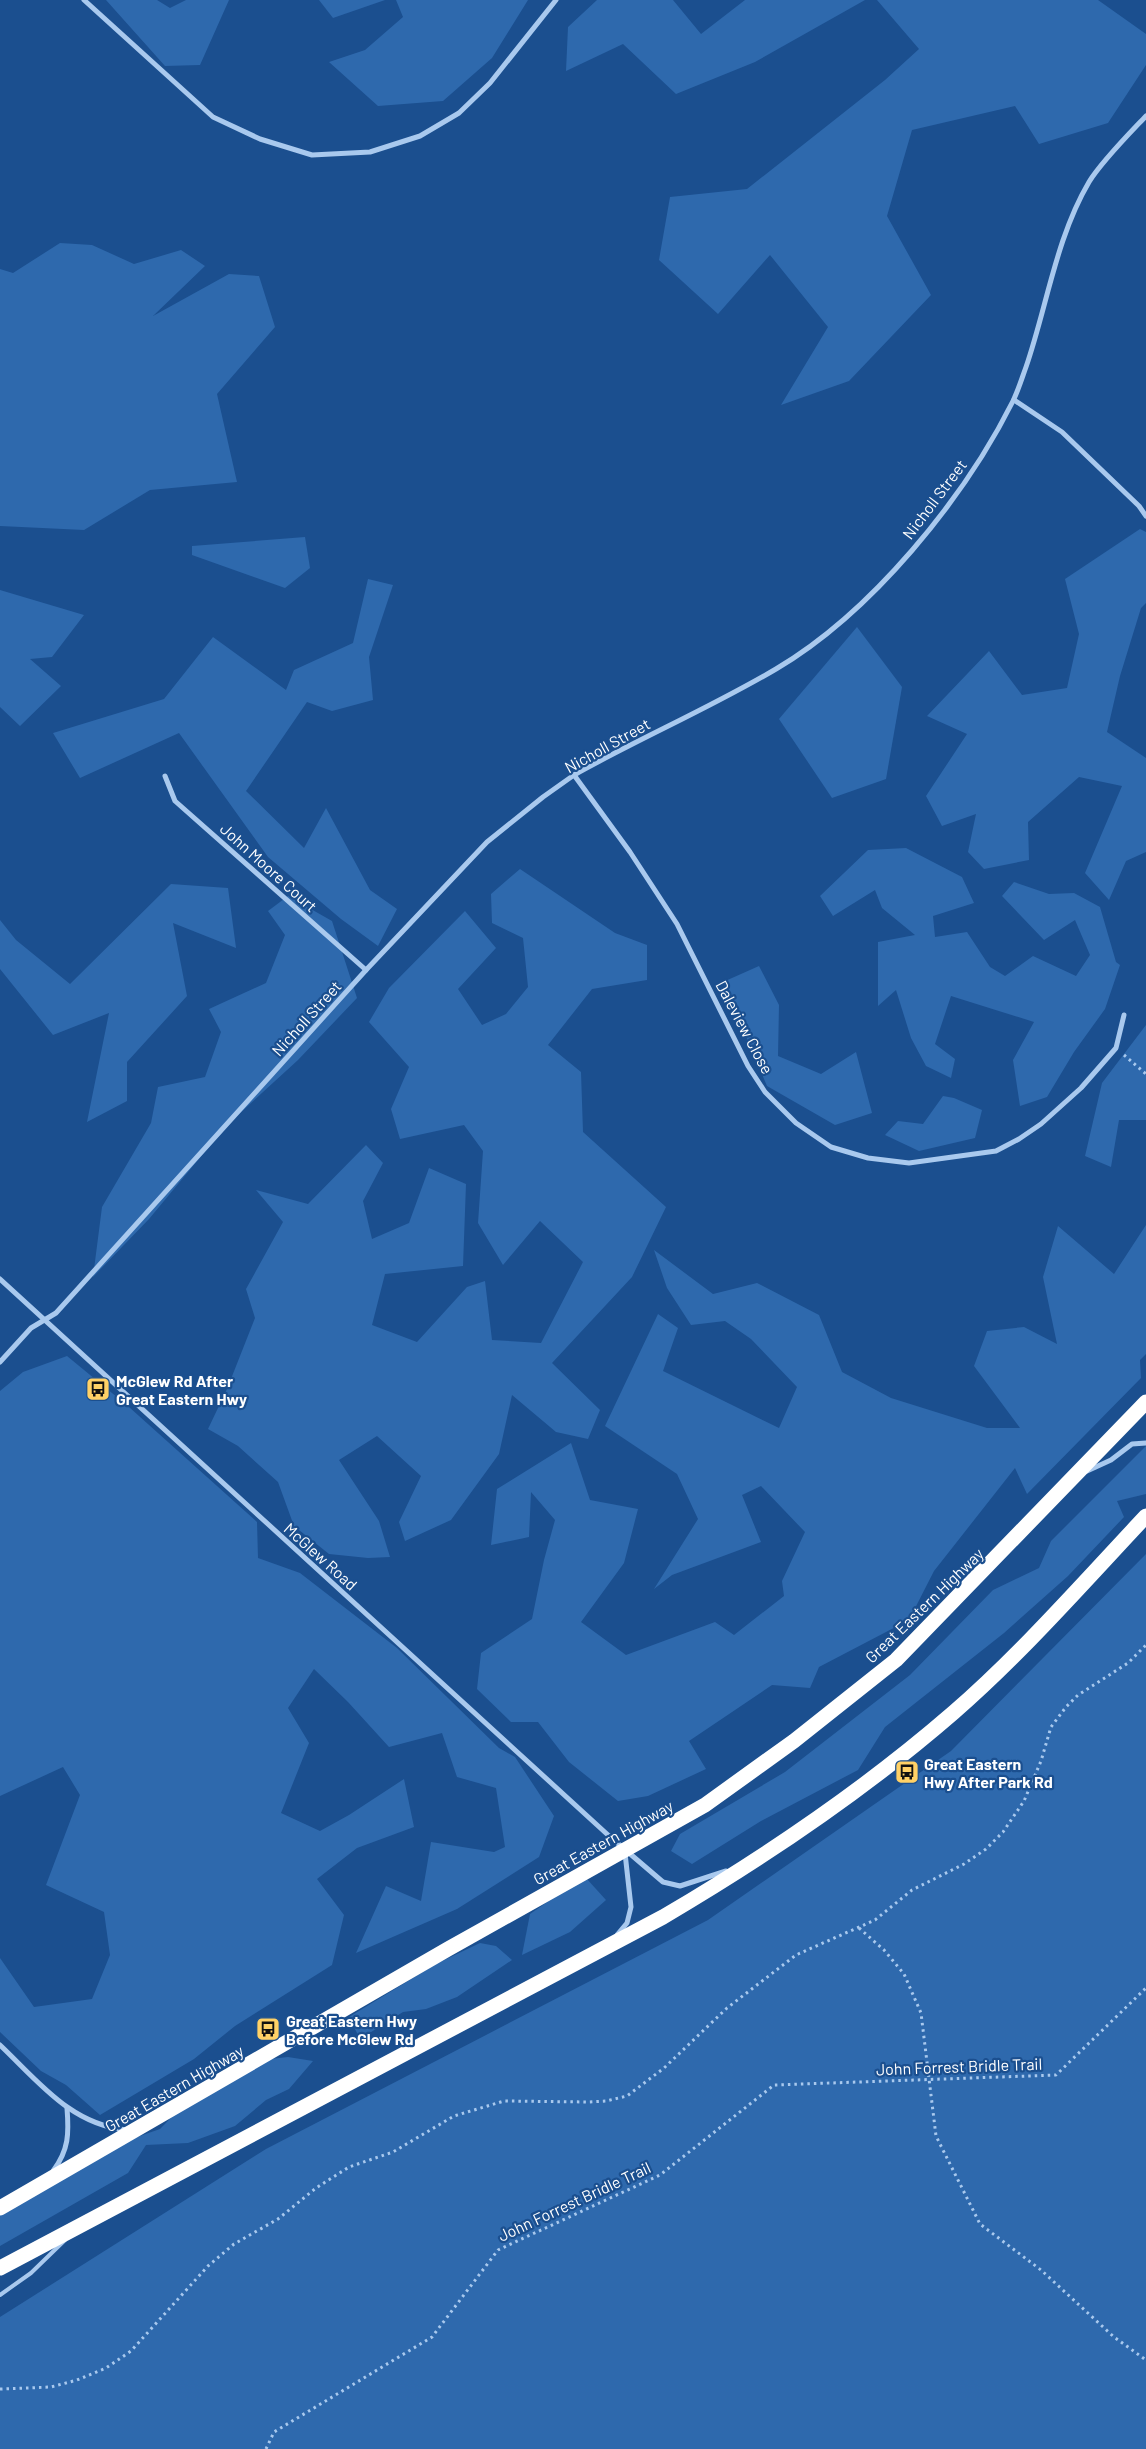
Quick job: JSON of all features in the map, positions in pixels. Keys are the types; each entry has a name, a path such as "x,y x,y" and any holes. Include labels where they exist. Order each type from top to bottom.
{"highway":[{"name":"Great Eastern Highway","path":"0,2208 448,1948 705,1805 794,1741 896,1660 1146,1402"},
{"path":"0,2268 662,1917 728,1878 880,1773 954,1712 1050,1619 1146,1516"}],"street":[{"path":"84,0 213,117 260,139 312,155 370,152 420,136 459,113 490,83 556,0"},
{"name":"Nicholl Street","path":"0,1362 31,1328 56,1313 366,970 487,842 543,796 574,775 778,668 840,623 932,526 978,461 1014,400 1037,336 1068,226 1090,180 1146,116"},
{"path":"1014,400 1062,432 1139,506 1146,516"},
{"name":"Daleview Close","path":"574,775 630,852 677,924 748,1066 765,1092 796,1122 831,1148 868,1158 909,1163 996,1151 1019,1139 1062,1107 1116,1048 1124,1016"},
{"name":"John Moore Court","path":"165,776 175,801 366,970"},
{"name":"McGlew Road","path":"0,1279 625,1850 663,1882 680,1886 711,1878 766,1853"},
{"path":"1075,1477 1111,1460 1132,1444 1146,1443"},
{"path":"609,1944 627,1923 631,1907 625,1850"},
{"path":"0,2045 67,2108 88,2121 110,2129 135,2131"},
{"path":"43,2183 62,2159 68,2143 67,2108"}],"lane":[{"path":"0,2295 31,2273 84,2224"}],"path":[{"path":"1116,1048 1146,1074"},
{"path":"0,2389 51,2387 77,2380 106,2368 131,2351 208,2266 234,2244 278,2219 316,2188 349,2167 393,2152 454,2116 504,2102 606,2102 627,2096 664,2068 726,2008 796,1955 875,1920 912,1890 964,1864 986,1849 1004,1832 1024,1801 1041,1761 1051,1727 1066,1707 1078,1695 1128,1663 1146,1645"},
{"path":"859,1927 884,1950 904,1974 921,2013 927,2079 936,2136 980,2224 1040,2270 1114,2337 1146,2360"},
{"name":"John Forrest Bridle Trail","path":"266,2449 274,2432 432,2337 498,2250 660,2175 774,2085 1056,2075 1146,1988"}],"shaded area":[{"path":"106,0 157,0 170,8 186,0 229,0 200,65 165,66"},
{"path":"319,0 385,0 333,18"},
{"path":"396,0 528,0 492,58 443,101 378,106 329,62 365,50 403,17"},
{"path":"597,0 673,0 701,34 745,0 865,0 755,62 676,94 623,44 566,71 568,27"},
{"path":"877,0 1098,0 1146,34 1146,65 1108,123 1039,144 1015,106 912,130 887,216 931,295 849,381 781,405 828,327 770,255 718,314 659,260 670,197 747,189 885,80 919,49"},
{"path":"60,243 92,245 134,264 181,250 205,266 153,316 229,274 259,276 275,327 217,394 237,482 150,490 84,530 0,526 0,269 13,273"},
{"path":"1140,529 1146,532 1146,603 1141,608 1120,676 1107,732 1146,758 1146,852 1126,861 1109,900 1085,873 1122,786 1079,777 1028,822 1029,860 984,869 968,852 976,814 942,826 926,796 967,734 927,716 989,651 1022,695 1067,688 1079,634 1065,579"},
{"path":"305,537 310,568 285,588 192,555 192,546"},
{"path":"368,579 393,585 369,657 373,700 332,711 307,702 246,791 304,848 326,808 370,890 397,909 378,946 341,919 268,857 179,733 80,778 53,733 164,699 213,637 286,690 294,670 353,643"},
{"path":"0,590 84,615 52,657 30,659 61,686 20,726 0,707"},
{"path":"857,627 902,687 886,779 832,798 779,719"},
{"path":"906,848 962,877 974,903 933,916 935,937 967,932 990,967 1005,976 1033,956 1076,976 1090,955 1075,920 1044,940 1002,896 1014,882 1049,894 1074,893 1100,907 1116,962 1120,965 1105,1009 1074,1052 1047,1097 1020,1106 1013,1060 1034,1022 951,996 935,1044 955,1059 951,1078 926,1066 911,1038 896,990 878,1006 878,942 915,935 882,908 875,890 833,916 820,896 868,850"},
{"path":"520,869 615,933 647,945 647,980 592,989 548,1045 581,1072 583,1132 666,1207 632,1277 552,1363 600,1410 588,1439 556,1432 512,1395 499,1454 451,1520 405,1541 399,1522 421,1476 377,1436 339,1460 379,1521 390,1557 368,1558 329,1554 294,1526 278,1482 238,1446 208,1429 227,1389 255,1318 246,1289 283,1222 256,1190 308,1204 366,1145 383,1163 363,1201 372,1239 409,1223 429,1168 466,1184 463,1266 385,1274 372,1325 417,1342 467,1287 485,1281 492,1340 541,1343 583,1262 540,1221 503,1265 478,1223 483,1151 464,1125 400,1139 391,1109 409,1067 369,1022 389,988 465,911 496,948 458,989 482,1025 506,1014 528,987 523,938 492,923 491,894"},
{"path":"171,884 228,888 236,948 173,923 187,996 127,1062 127,1101 87,1122 109,1013 53,1035 0,969 0,920 16,940 70,984"},
{"path":"288,896 332,921 357,998 298,1060 227,1125 149,1219 93,1277 102,1207 151,1123 158,1087 205,1077 221,1032 209,1009 266,983 285,935 268,911"},
{"path":"759,966 779,1005 778,1056 821,1074 856,1052 872,1113 835,1125 767,1086 723,982"},
{"path":"1146,1025 1146,1120 1119,1120 1111,1167 1085,1156 1102,1083"},
{"path":"943,1096 954,1098 982,1110 975,1138 919,1151 885,1135 898,1121 923,1124"},
{"path":"1146,1225 1146,1354 1140,1360 1141,1378 1027,1494 1015,1468 934,1571 909,1620 819,1667 810,1688 772,1685 689,1741 706,1769 648,1796 618,1801 569,1762 538,1722 511,1722 477,1689 481,1653 532,1619 544,1560 555,1520 531,1492 529,1537 491,1545 497,1489 571,1443 590,1500 638,1509 624,1563 581,1622 626,1655 715,1622 734,1635 784,1596 782,1581 805,1532 761,1486 742,1495 761,1542 672,1575 654,1589 698,1519 677,1474 605,1426 658,1314 678,1328 663,1371 779,1428 797,1387 751,1339 725,1321 691,1325 667,1288 654,1250 713,1294 757,1283 819,1315 842,1372 891,1398 987,1428 1020,1428 974,1366 987,1331 1024,1327 1057,1344 1043,1277 1058,1226 1114,1274"},
{"path":"67,1356 129,1407 257,1522 258,1558 300,1573 397,1648 499,1748 515,1757 554,1816 539,1857 457,1909 356,1953 386,1886 421,1901 431,1842 494,1852 505,1847 496,1788 457,1777 442,1733 389,1747 348,1702 314,1669 288,1708 309,1743 281,1813 320,1831 349,1815 404,1779 414,1827 357,1848 317,1879 344,1915 332,1965 235,2026 194,2059 100,2115 66,2085 41,2071 0,2032 0,1958 34,2007 92,1999 110,1955 104,1912 46,1885 80,1795 63,1767 0,1796 0,1391 23,1372"},
{"path":"1146,1446 1146,1494 1117,1501 1124,1517 1068,1576 1004,1633 885,1727 858,1770 761,1821 692,1864 671,1851 680,1834 785,1772 910,1675 993,1590 1039,1568 1051,1541"},
{"path":"1146,1554 1146,2449 0,2449 0,2317 266,2149 708,1920 951,1751"},
{"path":"586,1878 606,1900 570,1932 522,1955 530,1914 569,1887"},
{"path":"480,1943 496,1946 512,1960 457,1997 426,2009 403,2012 360,2039 349,2017 436,1964"},
{"path":"288,2057 313,2061 289,2089 266,2100 235,2126 188,2143 146,2145 128,2173 0,2246 0,2215 114,2145 160,2129 201,2087 270,2059"}],"place":[{"name":"McGlew Rd After Great Eastern Hwy","path":"98,1389"},
{"name":"Great Eastern Hwy After Park Rd","path":"907,1772"},
{"name":"Great Eastern Hwy Before McGlew Rd","path":"268,2029"}]}
